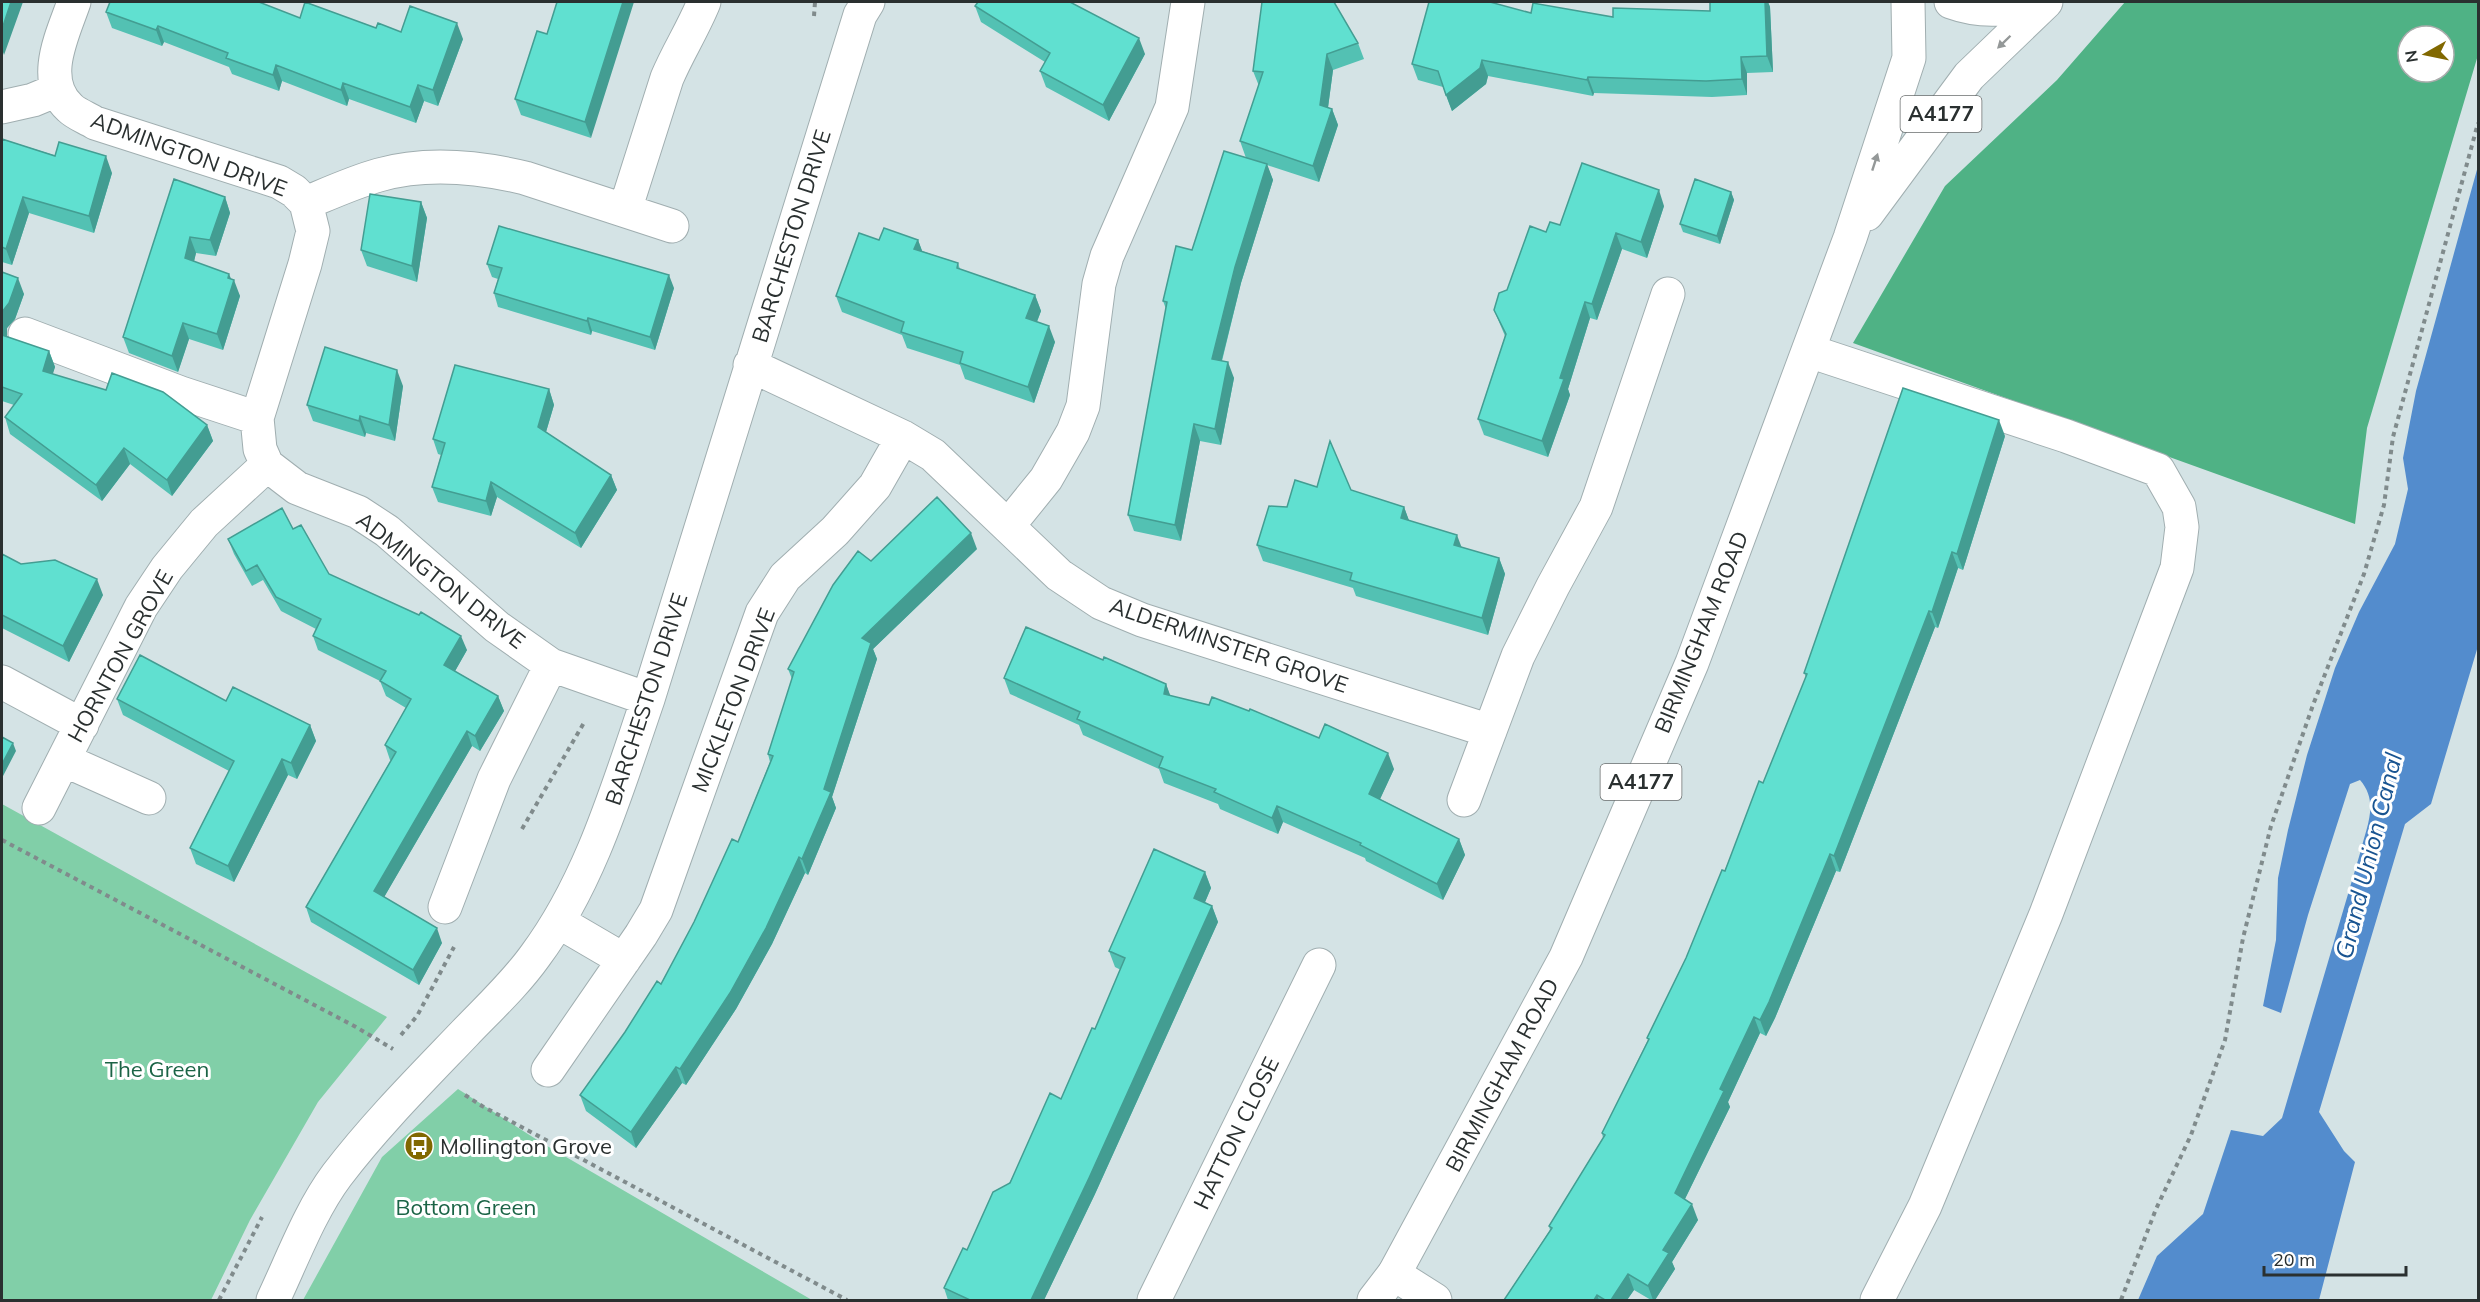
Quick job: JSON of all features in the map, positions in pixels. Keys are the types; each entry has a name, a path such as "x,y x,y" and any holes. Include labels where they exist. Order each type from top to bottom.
{"main road":[{"path":"2,107 33,100 57,90 54,65 74,2"},
{"path":"625,210 667,78 693,29 704,2"},
{"path":"1008,526 1046,479 1073,432 1083,406 1099,284 1107,256 1172,107 1188,2"},
{"name":"BIRMINGHAM ROAD","path":"1374,1300 1394,1274 1566,957 1692,663 1850,238 1909,58 1908,2"},
{"name":"BIRMINGHAM ROAD","path":"1951,2 1965,7 2006,10 2045,2"},
{"name":"BIRMINGHAM ROAD","path":"1850,238 1969,75 2045,2"},
{"name":"BARCHESTON DRIVE","path":"273,1300 306,1229 336,1177 383,1118 510,986 535,956 559,922 586,868 609,811 648,699 863,6"},
{"name":"ADMINGTON DRIVE","path":"57,90 70,108 95,123 279,182 294,191 306,203 313,231 305,264 257,418 260,449 267,465 297,488 358,512 387,531 497,627 551,665 648,699"},
{"path":"306,203 379,175 431,168 504,173 672,226"},
{"path":"1464,800 1518,656 1596,507 1668,294"},
{"path":"25,334 181,393 257,418"},
{"path":"1809,351 2066,436 2158,470 2179,507 2182,527 2177,568 2046,914 1925,1206 1877,1300"},
{"name":"ALDERMINSTER GROVE","path":"750,365 903,436 933,456 1059,575 1101,603 1142,620 1490,731"},
{"name":"MICKLETON DRIVE","path":"548,1070 656,910 762,613 785,577 835,531 875,486 903,436"},
{"name":"HORNTON GROVE","path":"39,808 141,608 167,568 204,523 267,465"},
{"path":"445,907 494,779 551,665"},
{"path":"2,682 82,725"},
{"path":"64,760 149,798"},
{"path":"559,922 624,960"},
{"name":"HATTON CLOSE","path":"1154,1300 1319,965"},
{"path":"1394,1274 1435,1300"}],"path":[{"path":"2121,1300 2156,1209 2191,1135 2225,1040 2242,938 2271,826 2313,705 2364,574 2378,528 2384,505 2393,437 2478,123"},
{"path":"2,840 356,1027 482,1106 847,1300"}],"green space":[{"path":"2125,2 2478,2 2478,55 2367,428 2355,524 1853,343 1945,186 2057,80"},
{"name":"The Green","path":"2,804 387,1017 318,1102 250,1220 211,1300 2,1300"},
{"name":"Bottom Green","path":"458,1089 542,1143 812,1300 303,1300 382,1157"}],"water":[{"name":"Grand Union Canal","path":"2478,166 2478,646 2431,804 2405,824 2319,1112 2344,1151 2355,1162 2319,1300 2138,1300 2157,1256 2203,1214 2231,1130 2263,1136 2282,1118 2368,823 2369,797 2360,780 2350,784 2308,915 2281,1013 2263,1006 2276,940 2278,878 2307,755 2335,668 2359,612 2395,544 2408,489 2403,458 2416,391"}],"building":[{"path":"2,2 11,2 2,29"},
{"path":"110,2 259,2 300,18 305,2 376,28 378,23 401,32 410,6 457,23 433,90 418,85 410,107 343,83 341,90 276,65 273,75 226,58 228,53 158,26 156,30 106,12"},
{"path":"557,2 623,2 585,122 515,99 537,31 547,34"},
{"path":"978,2 1070,2 1139,38 1103,105 1040,71 1050,53 975,6"},
{"path":"1262,2 1334,2 1358,43 1327,54 1320,105 1332,109 1313,166 1240,141 1263,72 1253,71"},
{"path":"1429,2 1490,2 1531,13 1533,3 1613,17 1613,8 1710,11 1710,2 1765,2 1767,56 1741,57 1742,79 1706,81 1588,77 1587,80 1482,60 1480,68 1446,95 1438,71 1412,64"},
{"path":"2,139 55,156 59,142 106,156 89,216 23,197 6,249 2,247"},
{"path":"1224,151 1267,164 1235,267 1212,359 1228,362 1215,429 1194,424 1175,525 1128,515 1167,302 1163,301 1176,246 1192,250"},
{"path":"1582,163 1659,190 1641,242 1616,233 1592,304 1585,302 1560,378 1564,379 1542,441 1478,419 1506,334 1494,310 1499,293 1507,290 1530,226 1546,232 1550,222 1560,225"},
{"path":"174,179 225,197 210,240 190,237 185,258 229,274 228,278 234,280 217,334 183,323 172,356 123,337"},
{"path":"1695,179 1731,192 1717,236 1680,224"},
{"path":"370,194 421,202 412,266 361,250"},
{"path":"499,226 669,275 650,337 494,293 502,268 487,264"},
{"path":"884,228 918,240 914,249 958,263 957,268 1035,295 1026,318 1049,326 1028,387 960,363 963,352 901,332 904,322 836,296 859,233 879,240"},
{"path":"2,272 18,278 9,303 2,312"},
{"path":"2,335 49,351 43,371 106,390 112,373 163,392 207,425 167,480 124,448 96,485 5,417 22,394 2,387"},
{"path":"325,347 397,370 389,425 360,416 359,421 307,405"},
{"path":"455,365 549,389 538,427 611,475 575,533 491,482 486,501 432,487 445,443 433,439"},
{"path":"1903,388 1999,420 1957,554 1952,552 1932,612 1929,611 1834,856 1830,854 1769,1002 1760,1020 1754,1017 1720,1089 1724,1091 1675,1193 1692,1204 1663,1250 1669,1253 1648,1286 1628,1274 1611,1300 1605,1300 1597,1295 1594,1300 1504,1300 1552,1228 1549,1226 1605,1135 1602,1133 1686,958 1722,870 1725,871 1759,781 1763,783 1807,674 1804,673"},
{"path":"1330,441 1351,490 1404,507 1401,518 1457,535 1454,545 1499,558 1482,618 1350,580 1352,573 1257,545 1269,506 1287,507 1295,480 1317,487"},
{"path":"937,497 971,533 862,638 871,643 824,789 831,792 802,859 799,857 766,928 730,993 680,1069 676,1067 631,1132 580,1095 625,1032 657,981 661,984 694,922 732,839 738,842 773,756 768,754 794,672 788,669 833,585 858,551 871,561"},
{"path":"282,508 293,529 301,525 329,574 419,615 421,612 461,636 444,665 498,696 475,736 467,731 374,891 437,928 413,970 306,907 396,752 385,745 411,699 380,681 386,671 313,636 321,619 276,597 257,565 246,571 228,539"},
{"path":"2,554 21,564 55,560 97,579 63,646 2,615"},
{"path":"1026,627 1166,684 1164,694 1209,705 1212,697 1249,711 1250,709 1319,738 1325,724 1388,753 1369,794 1459,839 1437,884 1360,845 1361,843 1277,806 1272,818 1214,792 1216,789 1159,767 1163,757 1077,719 1080,712 1004,678"},
{"path":"140,655 226,701 233,687 310,725 291,763 282,759 228,866 190,848 234,761 117,699"},
{"path":"2,737 13,743 2,764"},
{"path":"1154,849 1205,872 1194,898 1212,906 1031,1300 970,1300 944,1288 963,1248 967,1250 993,1192 1010,1183 1050,1093 1061,1099 1092,1028 1095,1029 1125,958 1109,951"}],"place":[{"name":"Mollington Grove","path":"419,1146"}]}
